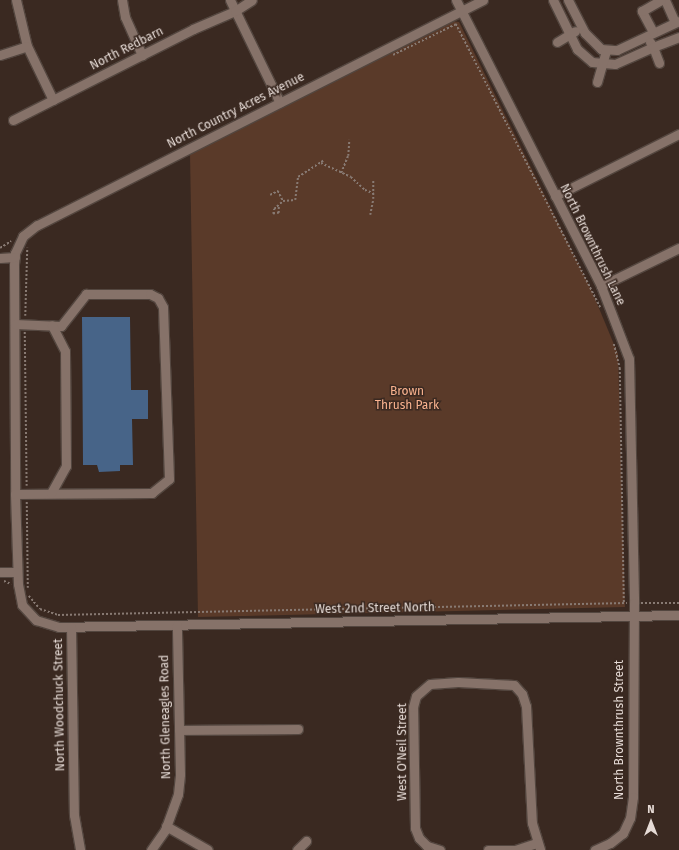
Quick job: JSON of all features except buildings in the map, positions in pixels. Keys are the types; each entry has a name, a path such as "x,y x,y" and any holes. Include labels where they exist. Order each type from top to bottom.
{"street":[{"path":"16,0 27,46 53,100"},
{"path":"122,0 125,18 142,55"},
{"path":"230,0 280,103"},
{"name":"North Redbarn","path":"13,120 142,55 235,11 252,0"},
{"name":"North Brownthrush Lane","path":"456,0 601,286 629,359 634,616"},
{"name":"North Country Acres Avenue","path":"15,258 23,236 37,225 484,0"},
{"path":"553,0 577,49 592,62 602,65 615,64 652,47 679,37"},
{"path":"568,0 582,28 601,50 616,50 677,22 665,0"},
{"path":"659,63 652,47 650,34 642,11 661,0"},
{"path":"557,42 582,28"},
{"path":"0,55 27,46"},
{"path":"597,82 606,50"},
{"path":"555,196 679,134"},
{"path":"601,286 679,248"},
{"path":"0,258 15,258"},
{"name":"North Woodchuck Street","path":"15,258 15,494 19,597 28,613 46,625 71,627 74,815 80,850"},
{"path":"14,324 61,326 86,294 150,294 158,298 163,307 169,479 152,493 15,494"},
{"path":"51,493 66,466 65,351 52,325"},
{"path":"0,572 18,572"},
{"name":"West 2nd Street North","path":"71,627 679,615"},
{"name":"North Brownthrush Street","path":"595,850 610,843 623,832 632,810 634,616"},
{"name":"North Gleneagles Road","path":"151,850 166,826 178,794 179,730 177,625"},
{"name":"West O'Neil Street","path":"440,850 427,846 419,838 415,828 413,707 416,696 430,684 492,682 514,685 522,694 526,706 529,789 538,847"},
{"path":"179,730 298,729"},
{"path":"166,826 208,850"},
{"path":"297,850 306,841"},
{"path":"488,850 515,850 538,847"}],"path":[{"path":"392,56 456,24 601,311"},
{"path":"341,173 348,156 349,140"},
{"path":"283,201 295,200 298,177 311,171 319,162 321,163 323,161"},
{"path":"321,163 373,192"},
{"path":"370,216 373,180"},
{"path":"270,196 278,191 283,201"},
{"path":"279,207 283,201"},
{"path":"30,243 24,259 28,595 40,610 48,614 679,603"},
{"path":"613,341 620,368 624,603"}],"green space":[{"name":"Brown Thrush Park","path":"452,21 459,22 591,289 618,354 625,607 198,617 190,153"}]}
